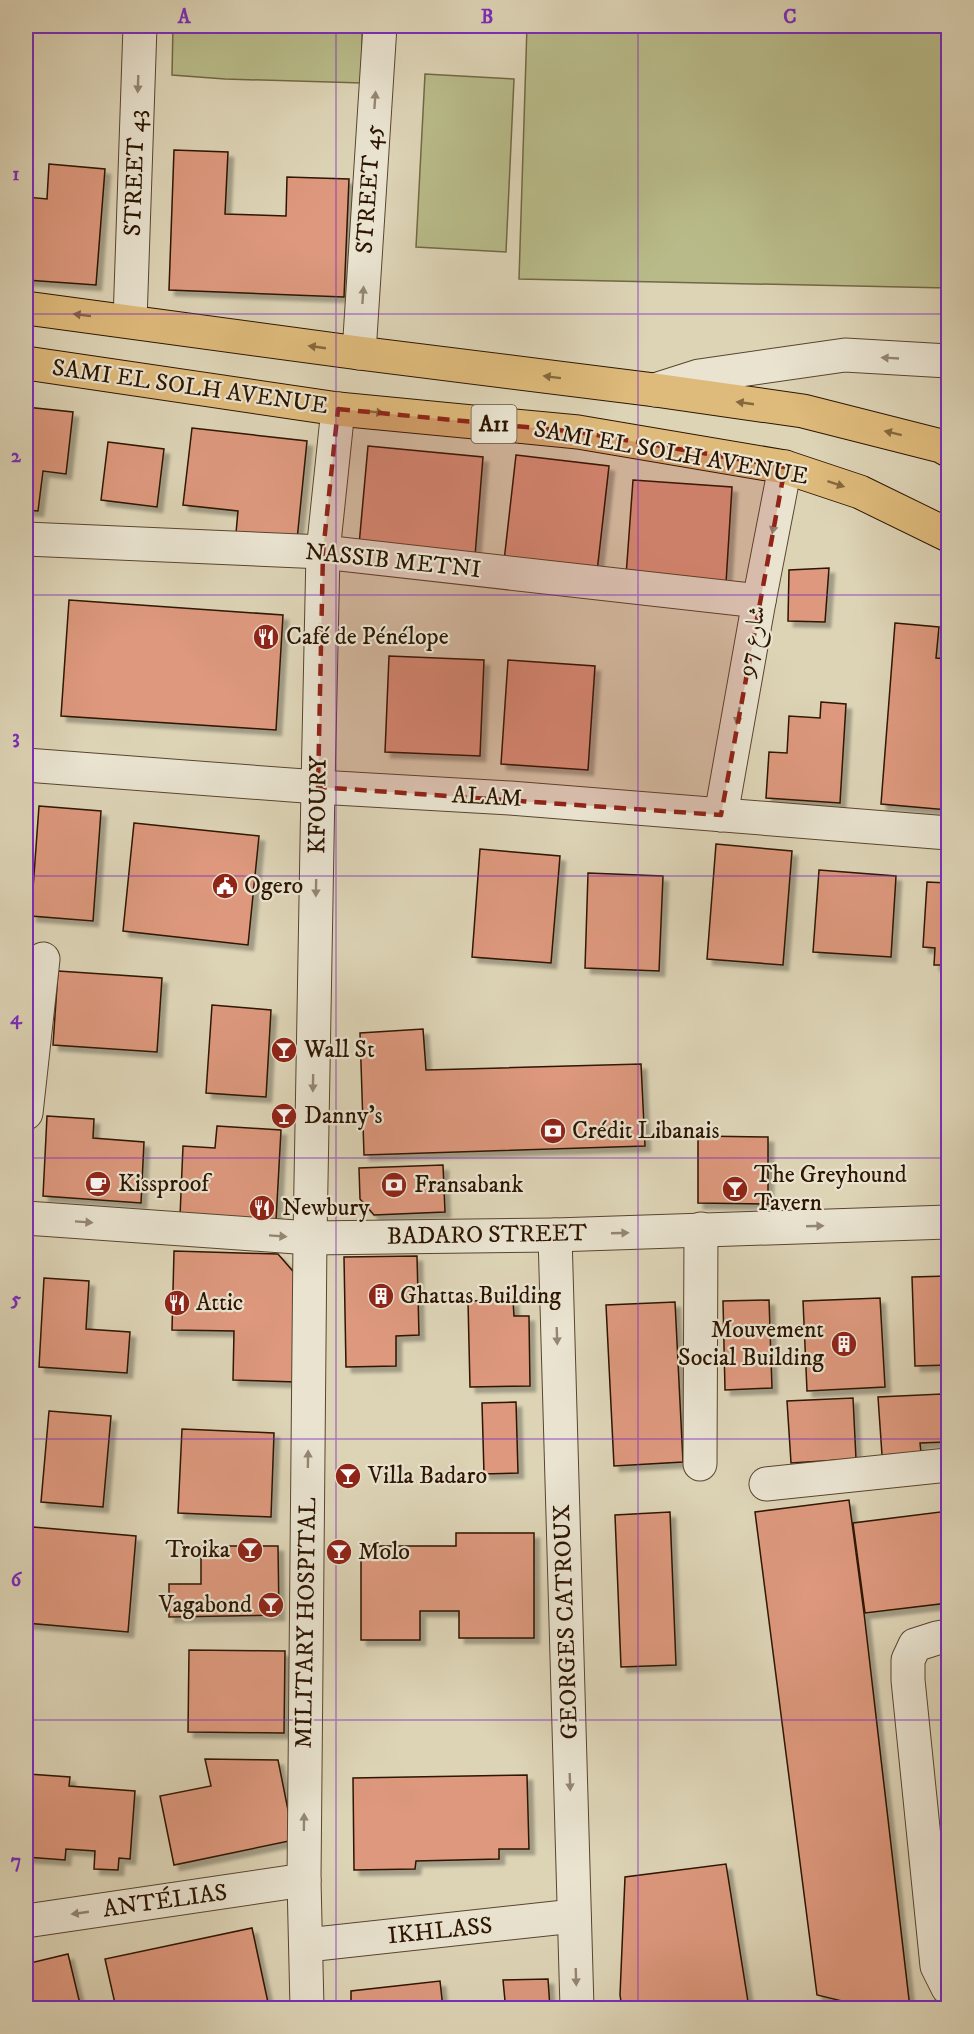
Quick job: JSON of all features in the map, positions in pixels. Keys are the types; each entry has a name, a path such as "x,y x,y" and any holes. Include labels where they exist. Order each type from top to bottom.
{"highway":[{"name":"A11","path":"26,308 803,411 941,446 948,450"},
{"name":"SAMI EL SOLH AVENUE","path":"26,363 338,409 578,432 785,467 860,492 948,535"}],"street":[{"name":"STREET 43","path":"130,321 140,26"},
{"name":"STREET 45","path":"359,353 380,26"},
{"path":"655,390 699,376 845,356 948,361"},
{"name":"KFOURY","path":"310,1238 323,552 338,409"},
{"name":"شارع 97","path":"721,814 785,467"},
{"name":"NASSIB METNI","path":"26,538 323,552 759,602"},
{"name":"ALAM","path":"26,765 318,788 510,798 948,833"},
{"path":"26,1113 43,959"},
{"name":"BADARO STREET","path":"26,1218 310,1238 555,1235 948,1222"},
{"path":"700,1464 701,1230"},
{"name":"GEORGES CATROUX","path":"555,1235 577,2008"},
{"name":"MILITARY HOSPITAL","path":"307,2008 304,1881 310,1238"},
{"path":"766,1484 948,1465"},
{"path":"945,1994 937,1966 908,1680 908,1660 915,1645 948,1636"},
{"name":"ANTÉLIAS","path":"26,1921 304,1881"},
{"name":"IKHLASS","path":"307,1945 574,1917"}],"highlighted area":[{"path":"338,409 578,432 785,467 721,815 318,787 323,552"}],"green space":[{"path":"173,26 362,26 362,83 172,75"},
{"path":"527,26 948,26 948,288 519,279"},
{"path":"425,74 514,79 506,252 416,247"}],"building":[{"path":"174,150 228,152 225,214 286,216 287,177 349,179 344,297 169,290"},
{"path":"49,164 105,169 96,285 26,280 26,197 47,199"},
{"path":"26,407 73,412 66,474 43,471 38,511 26,510"},
{"path":"192,428 307,441 297,540 236,533 238,511 183,505"},
{"path":"108,442 164,449 157,507 101,500"},
{"path":"368,446 483,457 475,556 359,545"},
{"path":"516,455 609,466 597,572 504,561"},
{"path":"633,480 732,487 726,583 626,576"},
{"path":"829,568 825,622 788,621 789,570"},
{"path":"69,600 283,615 276,730 61,716"},
{"path":"895,623 939,627 936,658 948,659 948,810 881,804"},
{"path":"389,656 484,660 480,756 385,752"},
{"path":"508,660 595,666 588,770 501,764"},
{"path":"821,702 846,704 840,803 766,798 769,752 787,753 789,716 820,718"},
{"path":"39,806 101,811 93,921 31,916"},
{"path":"134,823 259,836 248,945 123,931"},
{"path":"716,844 792,851 783,965 707,959"},
{"path":"480,849 560,856 551,963 472,957"},
{"path":"819,870 896,876 891,957 813,952"},
{"path":"588,873 663,876 659,971 585,968"},
{"path":"927,882 948,883 948,965 934,965 935,948 923,947"},
{"path":"58,971 162,978 157,1052 53,1045"},
{"path":"212,1005 271,1010 266,1097 206,1093"},
{"path":"423,1029 426,1070 641,1064 645,1146 364,1155 360,1033"},
{"path":"47,1116 94,1119 93,1138 144,1142 141,1203 43,1196"},
{"path":"217,1126 281,1130 276,1221 180,1216 183,1146 215,1148"},
{"path":"698,1136 768,1137 768,1204 698,1203"},
{"path":"443,1165 445,1212 374,1215 360,1199 359,1168"},
{"path":"174,1251 278,1254 298,1277 296,1382 233,1380 234,1331 172,1330"},
{"name":"Ghattas Building","path":"417,1256 419,1335 396,1336 396,1366 346,1367 344,1257"},
{"path":"948,1276 948,1365 915,1366 912,1277"},
{"path":"44,1278 89,1281 86,1329 130,1332 127,1373 39,1367"},
{"name":"Mouvement Social Building","path":"880,1298 885,1387 807,1391 803,1301"},
{"path":"513,1300 514,1316 529,1316 530,1386 470,1387 468,1301"},
{"path":"769,1300 772,1388 725,1390 723,1301"},
{"path":"675,1302 683,1462 614,1466 606,1305"},
{"path":"942,1394 945,1442 920,1443 921,1453 882,1455 878,1397"},
{"path":"944,1395 948,1395 948,1442 947,1442"},
{"path":"853,1398 856,1459 791,1463 787,1401"},
{"path":"516,1402 518,1473 484,1474 482,1403"},
{"path":"49,1411 111,1416 103,1507 41,1502"},
{"path":"182,1429 274,1433 271,1517 178,1513"},
{"path":"849,1500 910,2008 871,2008 817,1995 755,1512"},
{"path":"948,1511 948,1603 865,1613 853,1523"},
{"path":"670,1512 676,1665 621,1667 615,1515"},
{"path":"33,1527 136,1536 128,1632 26,1623"},
{"path":"456,1533 534,1533 534,1638 459,1638 459,1611 420,1611 420,1640 361,1640 361,1546 456,1546"},
{"path":"201,1546 278,1546 279,1615 169,1617 169,1584 201,1584"},
{"path":"189,1650 285,1651 284,1733 188,1732"},
{"path":"205,1759 278,1760 294,1840 174,1865 160,1796 211,1786"},
{"path":"28,1774 70,1777 69,1786 135,1791 130,1859 119,1858 118,1870 94,1869 95,1851 66,1849 65,1860 26,1857"},
{"path":"527,1775 529,1849 499,1849 499,1859 416,1861 415,1869 354,1870 353,1778"},
{"path":"726,1864 749,2008 622,2008 620,1995 625,1877"},
{"path":"252,1928 269,2007 201,2008 200,2004 178,2008 116,2008 105,1959"},
{"path":"68,1954 81,2008 26,2008 26,1964"},
{"path":"548,1979 550,2008 469,2008 469,2006 505,2001 503,1980"},
{"path":"440,1981 443,2008 351,2008 351,1991"}],"place":[{"name":"Café de Pénélope","path":"266,637"},
{"name":"Ogero","path":"225,886"},
{"name":"Wall St","path":"284,1050"},
{"name":"Danny's","path":"284,1116"},
{"name":"Crédit Libanais","path":"553,1131"},
{"name":"Kissproof","path":"98,1184"},
{"name":"Fransabank","path":"394,1185"},
{"name":"The Greyhound Tavern","path":"735,1189"},
{"name":"Newbury","path":"262,1208"},
{"name":"Ghattas Building","path":"381,1296"},
{"name":"Attic","path":"177,1303"},
{"name":"Mouvement Social Building","path":"844,1344"},
{"name":"Villa Badaro","path":"348,1476"},
{"name":"Troika","path":"250,1550"},
{"name":"Molo","path":"339,1552"},
{"name":"Vagabond","path":"271,1605"}]}
